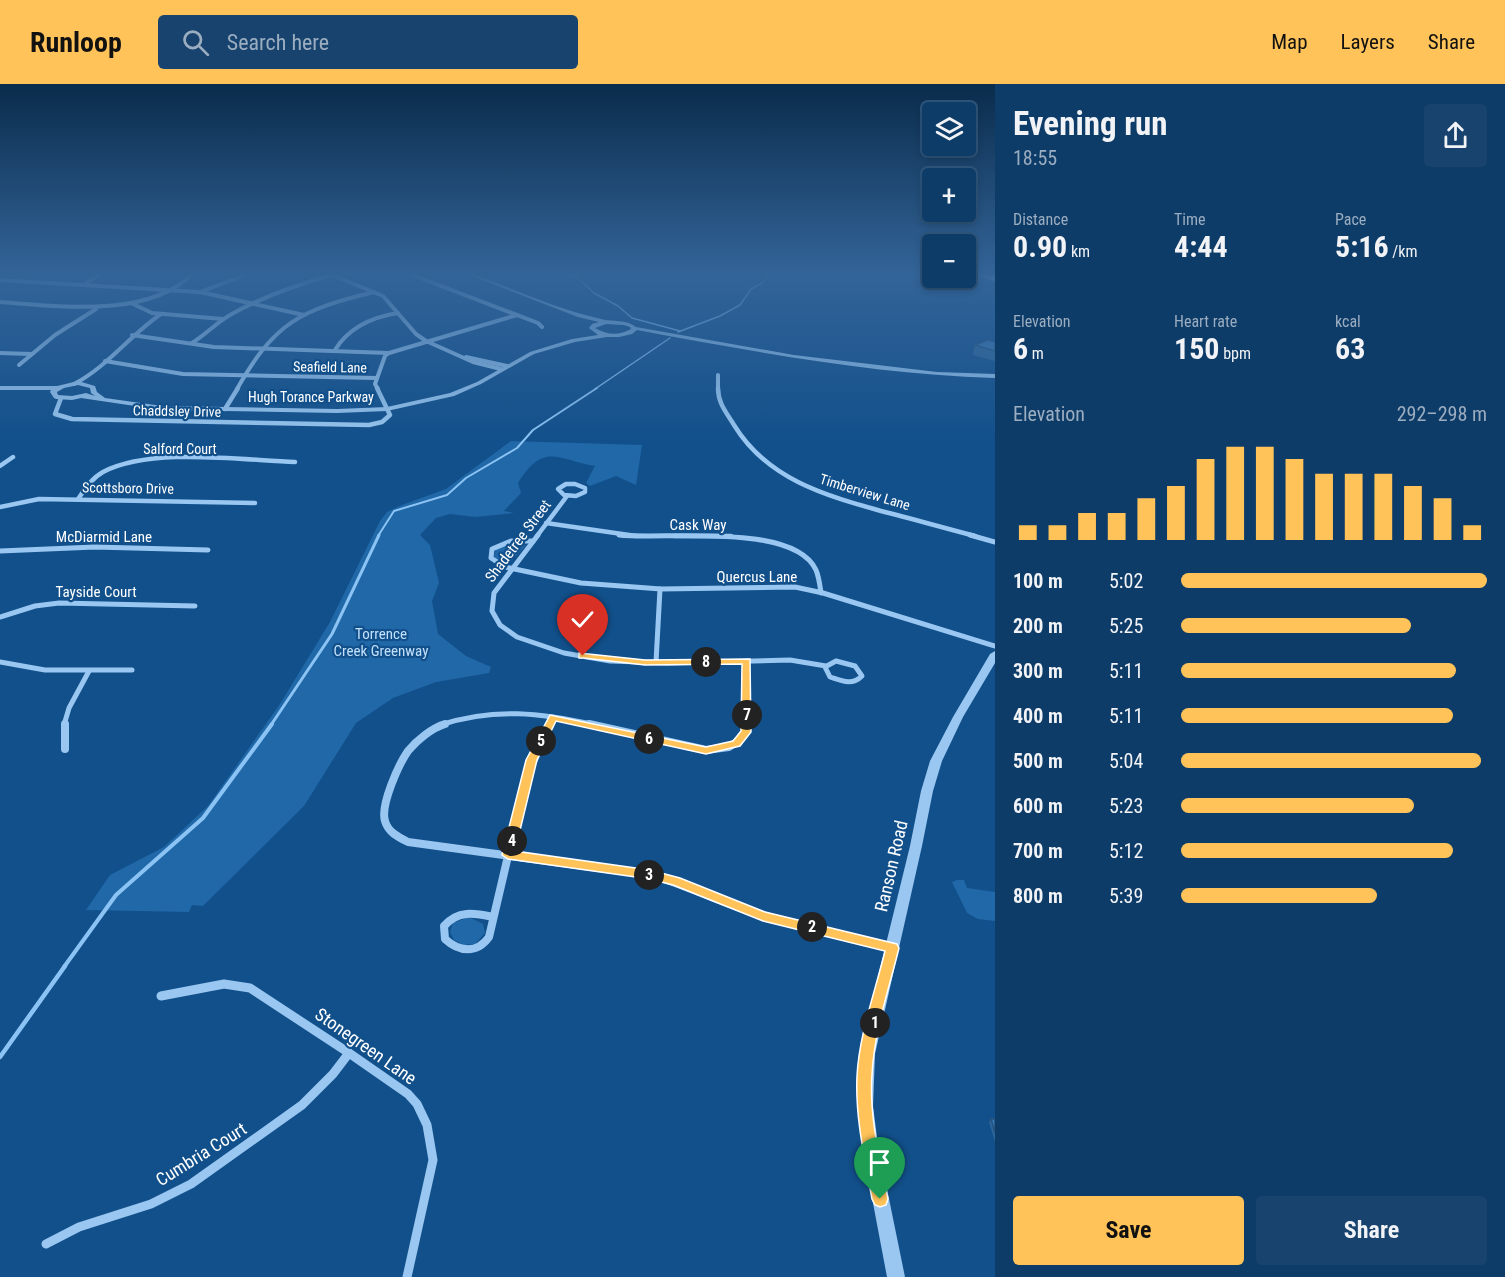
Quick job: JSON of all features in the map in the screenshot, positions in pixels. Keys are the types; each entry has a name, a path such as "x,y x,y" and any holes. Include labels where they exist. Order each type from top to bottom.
{"street":[{"path":"19,365 63,330"},
{"path":"0,388 56,390 74,384 90,376 139,330"},
{"path":"191,343 210,330"},
{"path":"225,409 263,349 283,330"},
{"path":"335,350 343,339 355,330"},
{"path":"415,330 426,341 473,363 504,368"},
{"path":"132,335 214,347 388,352 466,330"},
{"name":"Hugh Torance Parkway","path":"574,340 590,330"},
{"path":"598,330 607,335"},
{"path":"632,331 800,357 947,375 995,376"},
{"name":"Hugh Torance Parkway","path":"81,396 147,406 337,411 387,409 452,394 479,383 532,353 574,340 632,331"},
{"path":"0,352 33,354"},
{"path":"387,409 375,386 376,378 388,352"},
{"name":"Seafield Lane","path":"105,361 183,374 376,378"},
{"name":"Timberview Lane","path":"718,375 718,399 742,438 758,456 794,481 825,495 995,542"},
{"path":"74,384 86,384 90,376"},
{"name":"Hugh Torance Parkway","path":"86,384 93,387 92,391"},
{"path":"56,390 61,398 57,407"},
{"name":"Hugh Torance Parkway","path":"61,398 81,396 92,391"},
{"name":"Hugh Torance Parkway","path":"92,391 108,399"},
{"path":"57,407 72,398"},
{"name":"Chaddsley Drive","path":"57,407 56,416 72,419 354,426 382,422 390,415 387,409"},
{"path":"0,466 13,457"},
{"name":"Salford Court","path":"78,499 99,475 118,465 140,460 295,462"},
{"name":"Shadetree Street","path":"575,484 586,490 580,496 567,496 558,491 559,487 575,484"},
{"name":"Shadetree Street","path":"567,496 491,598 493,616 502,629 521,640 560,651 624,662 791,660 826,666 836,661 849,663 859,668 862,676 852,683 840,682 826,674 826,666"},
{"name":"Scottsboro Drive","path":"1,505 39,499 255,503"},
{"name":"Cask Way","path":"546,523 595,532 644,537 747,537 770,540 795,550 813,563 822,579 821,593"},
{"path":"512,569 494,562 489,555 492,549 512,541 533,541"},
{"name":"McDiarmid Lane","path":"0,551 95,547 208,550"},
{"name":"Quercus Lane","path":"512,569 582,583 660,589 795,587 995,646"},
{"path":"656,662 660,589"},
{"name":"Tayside Court","path":"0,617 35,606 59,603 195,606"},
{"name":"Ranson Road","path":"896,1277 870,1145 864,1078 867,1054 927,791 936,761 995,654"},
{"path":"747,661 746,732 736,743 728,747 716,750 695,749 553,717 503,711 468,716 435,729 410,749 386,802 384,822 389,830 408,842 650,875 676,882 763,916 892,948"},
{"path":"1,664 33,669 132,670"},
{"path":"65,750 63,726 69,708 89,670"},
{"path":"494,917 469,912 454,916 444,926 445,939 456,948 471,950 486,943 489,937 494,917 508,855 532,760 553,717"},
{"name":"Stonegreen Lane","path":"161,996 224,984 250,988 408,1094 423,1114 431,1136 433,1160 407,1277"},
{"name":"Cumbria Court","path":"46,1244 79,1227 151,1204 191,1184 302,1105 350,1053"}],"green space":[{"name":"Torrence Creek Greenway","path":"511,441 642,445 636,485 616,476 590,486 586,483 595,466 552,456 536,462 518,483 521,493 504,511 514,513 475,517 450,514 436,518 420,535 430,545 439,583 432,601 438,634 466,656 491,667 489,673 436,682 393,698 356,723 304,806 203,906 192,905 189,912 86,910 110,875 164,847 208,806 280,704 330,622 380,521 387,512 446,489"},
{"path":"507,543 526,545 507,566 494,557 496,549"},
{"path":"964,880 967,888 995,892 995,921 978,919 967,913 952,882"},
{"path":"469,917 483,924 485,933 475,944 464,945 454,940 450,932 453,923"}],"building":[{"path":"988,340 995,342 995,351 975,345"},
{"path":"991,1119 995,1119 995,1133"}],"waterway":[{"path":"675,330 680,331"},
{"path":"678,332 684,330"},
{"path":"595,389 670,338"},
{"path":"378,536 394,511 447,495 466,478 517,448 533,430 597,388"},
{"path":"271,725 332,634 379,535"},
{"path":"64,967 116,895 203,818 272,724"},
{"path":"0,1057 65,966"}],"route":[{"path":"583,656 645,663 747,661 746,732 736,743 728,747 706,750 553,717 527,775 508,855 614,868 650,875 676,882 763,916 892,948 867,1054 864,1078 870,1145 880,1199"}]}
